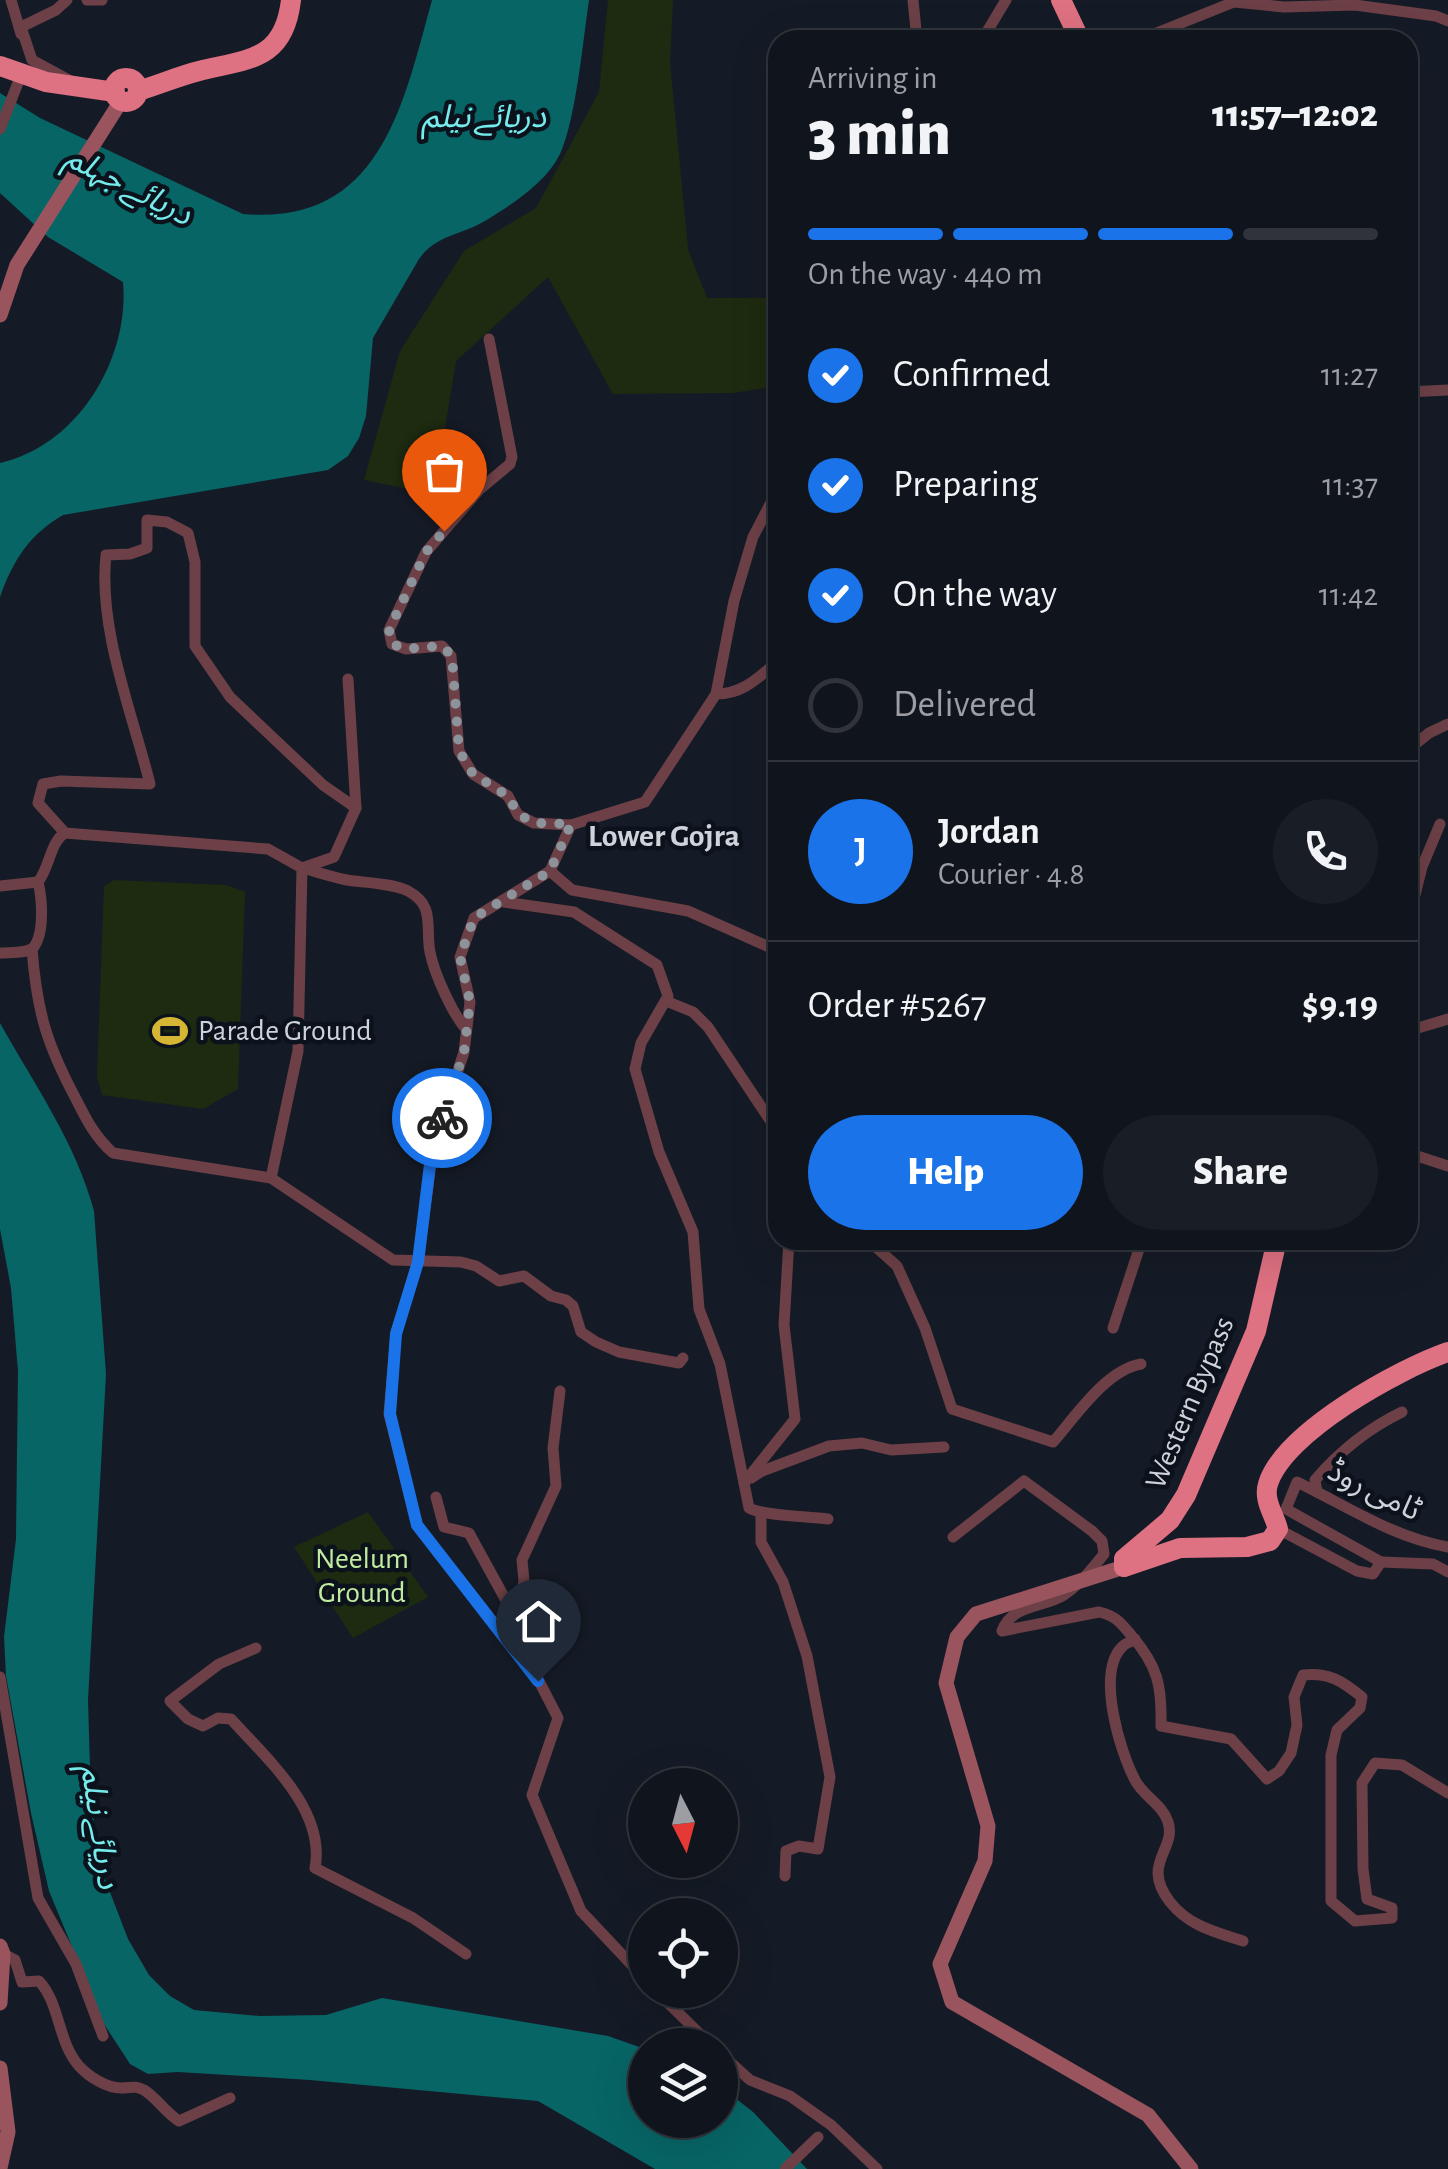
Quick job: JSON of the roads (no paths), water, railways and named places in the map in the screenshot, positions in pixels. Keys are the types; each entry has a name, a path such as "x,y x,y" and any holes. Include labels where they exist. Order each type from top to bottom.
{"highway":[{"path":"0,66 18,84 78,86 122,98 196,72 262,56 289,19 291,0"},
{"path":"1061,0 1075,30"},
{"name":"Western Bypass","path":"1124,1568 1124,1559 1170,1520 1186,1496 1256,1331 1276,1250"},
{"path":"1124,1568 1180,1548 1259,1544 1270,1540 1278,1529 1269,1507 1268,1484 1301,1442 1326,1419 1389,1378 1448,1352"}],"main road":[{"path":"0,315 4,284 122,98"},
{"path":"1124,1568 976,1614 957,1636 946,1683 988,1826 984,1861 940,1964 952,2002 1148,2115 1192,2169"},
{"path":"0,2003 2,1950"},
{"path":"0,2068 8,2132 0,2167"}],"street":[{"path":"11,0 32,60 78,86"},
{"path":"21,32 67,0"},
{"path":"87,0 102,0"},
{"path":"913,0 916,30"},
{"path":"988,30 1006,0"},
{"path":"1164,30 1234,2 1284,8 1356,5 1448,21"},
{"path":"0,128 18,84"},
{"path":"489,339 512,457 510,464 480,489 426,552 389,630 392,644 406,649 442,646 452,656 459,751 473,774 508,796 518,814 534,823 571,824 645,802 716,694 734,602 753,538 768,509"},
{"path":"1418,392 1448,390"},
{"path":"66,833 38,803 44,784 150,784 106,615 104,574 106,555 130,554 146,548 147,520 167,522 188,533 195,562 195,646 230,697 322,786 356,808"},
{"path":"716,694 732,694 768,669"},
{"path":"302,868 334,857 356,808 348,679"},
{"path":"1418,742 1448,724"},
{"path":"571,824 550,871 474,918 460,957 470,1002 464,1052 432,1148 418,1262 396,1334 390,1414 417,1525 538,1681 558,1718 532,1796 581,1912 628,1961"},
{"path":"1418,882 1440,824"},
{"path":"4,886 38,882 47,870 58,836 66,833 268,849 302,868 405,889 429,911 430,955 456,1018 466,1028"},
{"path":"270,1178 298,1051 302,868"},
{"path":"550,871 572,890 688,910 768,946"},
{"path":"38,882 43,911 32,949 37,1000 47,1042 99,1140 113,1153 270,1178 393,1260 461,1262 476,1266 499,1281 524,1276 573,1306 580,1332 596,1342 620,1352 679,1362 683,1358"},
{"path":"504,902 574,912 657,965 668,996 641,1044 635,1069 660,1152 693,1232 699,1309 720,1364 749,1508 761,1514 787,1512 828,1519"},
{"path":"6,952 32,949"},
{"path":"666,1001 693,1012 708,1027 768,1117"},
{"path":"1418,1027 1448,1020"},
{"path":"1418,1156 1448,1166"},
{"path":"744,1483 795,1419 784,1325 788,1250"},
{"path":"879,1250 897,1266 926,1328 952,1408 1052,1442 1074,1421 1098,1388 1128,1366 1141,1364"},
{"path":"1113,1328 1139,1250"},
{"path":"500,1630 518,1607 524,1581 522,1560 556,1486 554,1448 560,1391"},
{"path":"1318,1492 1315,1480 1333,1460 1402,1412"},
{"path":"744,1483 762,1470 829,1446 862,1443 891,1450 944,1447"},
{"path":"953,1537 1024,1481 1102,1540 1104,1554 1084,1579 1061,1597 1021,1610 1006,1620 1002,1631 1099,1612 1115,1616 1150,1655 1159,1683 1161,1726 1232,1739 1267,1780 1279,1772 1291,1753 1297,1725 1294,1697 1303,1676 1324,1673 1345,1682 1362,1696 1360,1708 1336,1730 1331,1755 1331,1901 1355,1921 1392,1918 1392,1908 1367,1899 1363,1869 1362,1783 1375,1762 1402,1765 1448,1793"},
{"name":"ٹامی روڈ","path":"1278,1529 1357,1571 1373,1574 1381,1562 1286,1509 1297,1482 1417,1541 1448,1547"},
{"path":"436,1497 444,1527 468,1533 514,1612"},
{"path":"761,1514 761,1542 783,1582 807,1656 830,1777 818,1849 799,1846 786,1850 786,1876"},
{"path":"1381,1562 1433,1564 1448,1572"},
{"path":"1135,1639 1121,1647 1110,1672 1110,1701 1134,1780 1170,1824 1156,1866 1162,1889 1171,1904 1196,1926 1243,1941"},
{"path":"256,1648 220,1664 170,1701 188,1719 203,1726 218,1718 231,1719 285,1778 304,1810 319,1848 314,1868 413,1918 466,1954"},
{"path":"0,1678 38,1898 76,1964 103,2036"},
{"path":"2,1950 15,1960 22,1982 39,1981 48,1990 52,2010 78,2066 108,2086 134,2086 148,2092 162,2111 180,2121 230,2098"},
{"path":"674,2008 694,2028"},
{"path":"738,2069 750,2080 790,2096 830,2125 877,2169"},
{"path":"785,2169 818,2137"}],"water":[{"name":"دریائے نیلم","path":"432,0 589,0 575,100 560,154 537,184 485,221 433,245 419,259 373,338 366,416 348,456 328,470 63,515 24,549 0,597 0,463 53,438 93,395 118,340 123,282 48,237 0,193 0,93 40,118 243,214 289,213 326,201 355,180 378,151 410,80"},
{"name":"دریائے نیلم","path":"0,1023 65,1138 94,1211 106,1374 88,1700 91,1803 103,1874 128,1939 149,1975 170,1996 194,2010 260,2016 326,2015 382,1998 608,2036 628,2043 628,2138 738,2138 738,2100 807,2169 655,2169 538,2101 310,2080 178,2072 148,2074 130,2064 104,2024 49,1891 6,1676 4,1637 16,1539 18,1371 11,1288 0,1229"}],"place":[{"name":"Parade Ground","path":"170,1031"}],"district":[{"name":"Lower Gojra","path":"664,836"}],"water label":[{"name":"دریائے جہلم","path":"129,186"}],"park label":[{"name":"Neelum Ground","path":"362,1576"}]}
